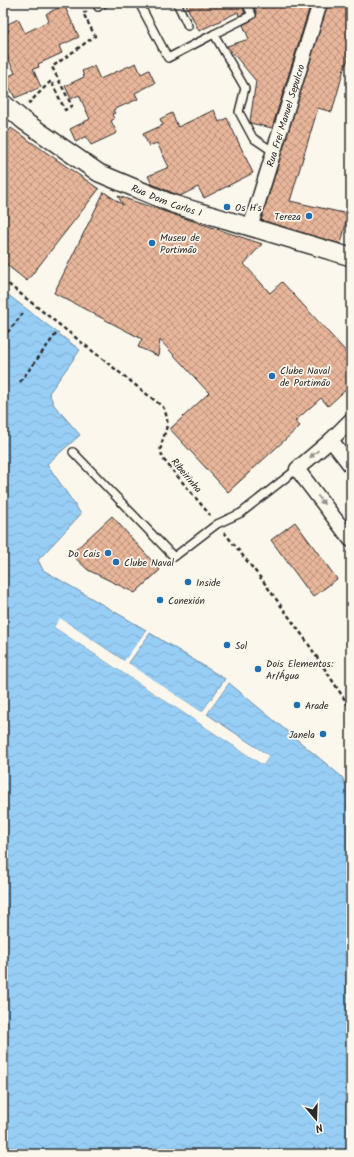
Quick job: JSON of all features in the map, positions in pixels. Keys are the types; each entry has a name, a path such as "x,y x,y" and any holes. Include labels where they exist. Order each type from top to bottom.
{"street":[{"name":"Rua Frei Manuel Sepulcro","path":"250,228 320,3"},
{"name":"Rua Dom Carlos I","path":"3,103 17,115 99,174 173,204 351,257"},
{"path":"303,243 351,267"},
{"path":"351,420 331,440 297,469 351,540"},
{"path":"331,440 351,466"}],"lane":[{"path":"139,3 168,58 252,15 246,3"},
{"path":"177,3 188,26"},
{"path":"214,34 245,88 239,112 253,138 274,152"},
{"path":"73,452 174,557 217,524 241,513 297,469"}],"path":[{"path":"17,115 51,81 65,110 72,106 52,67 95,36 83,13 101,5"},
{"name":"Ribeirinha","path":"3,280 163,407 167,416 167,428 161,448 163,459 263,581 305,639 351,709"},
{"path":"3,338 25,311"},
{"path":"20,382 56,334"}],"water":[{"path":"3,291 80,350 49,393 54,405 80,435 47,464 81,514 38,560 43,570 146,630 125,661 60,619 54,627 263,765 269,756 207,714 229,683 342,777 351,794 351,1154 3,1154"},
{"path":"150,633 225,679 202,712 128,664"}],"pier":[{"path":"60,618 124,661 147,629 148,631 125,663 60,621 57,627 263,762 266,757 205,715 230,681 206,715 269,756 263,765 54,627"},
{"path":"148,631 151,631 128,663 202,712 227,678 227,681 203,714 127,665 127,662"}],"building":[{"path":"185,3 241,3 245,13 239,16 238,12 199,31"},
{"path":"252,3 311,3 272,128 250,123 256,81 227,46 249,39 243,25 256,17 257,13"},
{"path":"328,3 351,3 351,52 344,69 332,112 318,108 290,201 348,214 341,244 261,220"},
{"path":"64,5 79,37 59,46 62,53 38,64 39,67 33,69 41,87 15,98 5,78 15,73 3,48 3,34 9,31 6,25 18,19 25,33 49,21 46,14"},
{"path":"136,63 141,74 149,70 155,83 135,93 138,99 113,110 115,113 112,114 114,119 111,121 117,133 91,145 86,136 76,142 70,129 90,119 79,95 71,99 65,86 84,77 82,71 94,66 100,79"},
{"path":"214,110 219,122 227,118 253,173 204,198 198,187 180,196 152,184 148,176 169,167 157,143 149,146 143,134 163,125 160,119 172,113 178,127"},
{"path":"11,128 99,189 27,281 3,262 3,139"},
{"path":"104,192 123,205 118,196 262,244 244,264 270,293 282,282 351,357 351,385 328,406 321,398 295,421 300,426 228,492 170,429 209,393 160,340 158,356 138,347 142,339 54,293"},
{"name":"Clube Naval","path":"112,516 160,570 135,593 88,570 71,554"},
{"path":"295,522 337,579 313,597 271,540"}],"place":[{"name":"Os H's","path":"227,207"},
{"name":"Tereza","path":"309,216"},
{"name":"Museu de Portimão","path":"152,243"},
{"name":"Clube Naval de Portimão","path":"272,376"},
{"name":"Do Cais","path":"108,553"},
{"name":"Clube Naval","path":"116,562"},
{"name":"Inside","path":"188,582"},
{"name":"Conexión","path":"160,600"},
{"name":"Sol","path":"227,645"},
{"name":"Dois Elementos: Ar/Água","path":"258,669"},
{"name":"Arade","path":"297,705"},
{"name":"Janela","path":"323,734"}]}
